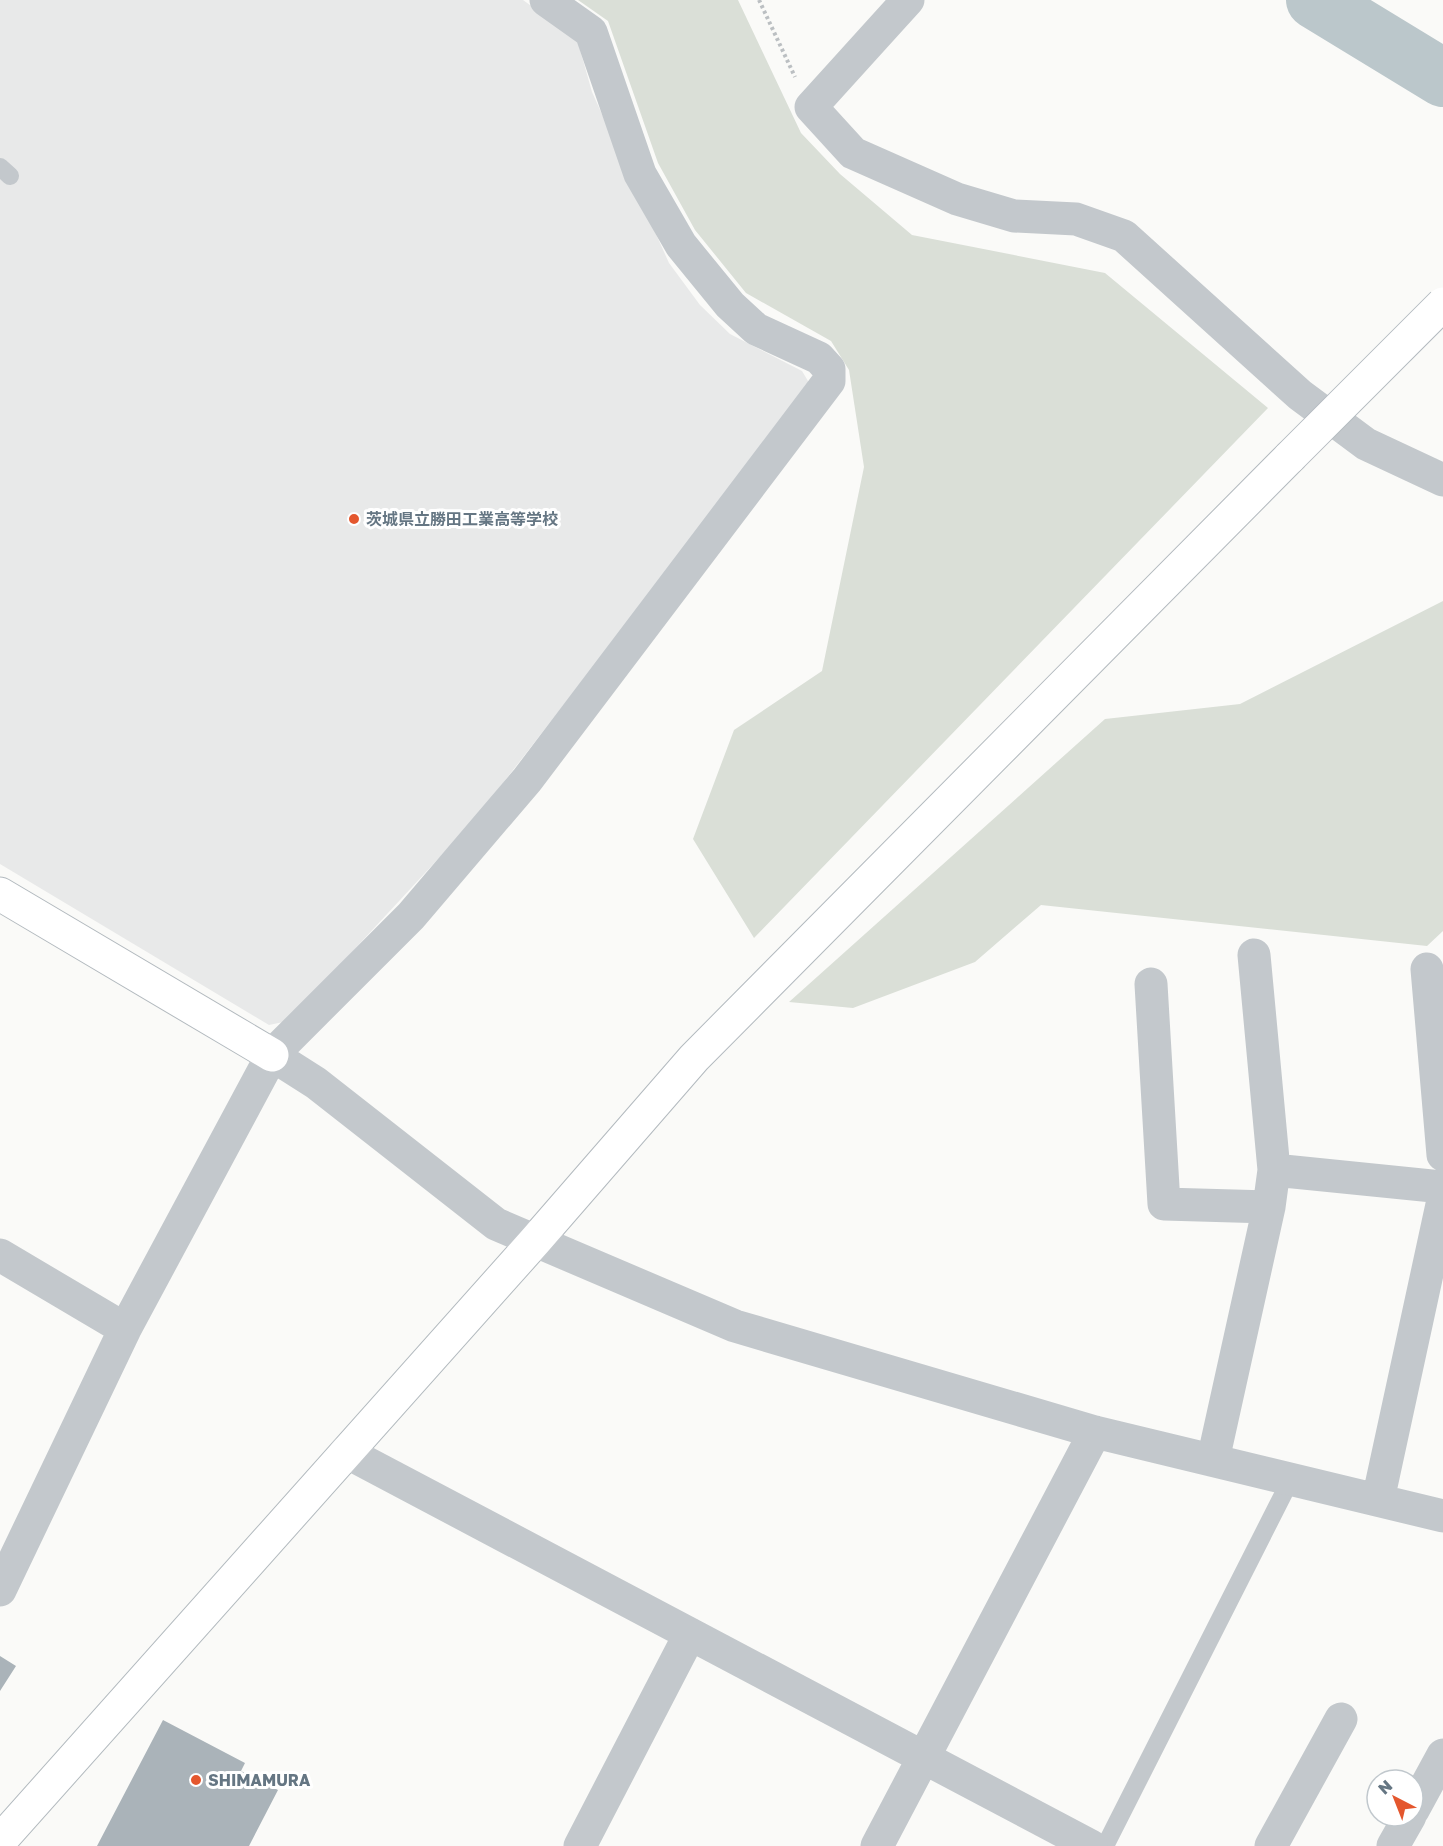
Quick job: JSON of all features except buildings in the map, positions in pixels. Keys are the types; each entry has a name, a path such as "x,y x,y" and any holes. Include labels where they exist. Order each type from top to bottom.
{"street":[{"path":"0,1590 125,1329 272,1056 411,916 527,780 829,381 829,369 819,358 756,329 730,305 681,246 640,174 591,32 546,0"},
{"path":"908,0 811,107 853,153 957,199 1014,216 1076,219 1124,236 1300,395 1366,444 1443,480"},
{"path":"0,1841 535,1241 694,1058 1443,304"},
{"path":"0,894 316,1083 496,1224 535,1241 735,1326 1095,1432 1443,1516"},
{"path":"1214,1460 1269,1207 1274,1170 1254,955"},
{"path":"1427,969 1443,1155"},
{"path":"1150,984 1164,1204 1269,1207"},
{"path":"1274,1170 1443,1186"},
{"path":"1378,1500 1443,1200"},
{"path":"0,1255 125,1329"},
{"path":"877,1846 1095,1432"},
{"path":"346,1452 1091,1846"},
{"path":"580,1846 690,1634"},
{"path":"1271,1846 1341,1719"},
{"path":"1425,1788 1443,1755"},
{"path":"1394,1846 1404,1828"}],"lane":[{"path":"1105,1846 1291,1479"}],"path":[{"path":"759,0 780,48 811,107"}],"shaded area":[{"name":"茨城県立勝田工業高等学校","path":"0,0 523,0 577,39 592,92 669,263 700,305 730,334 802,371 811,386 475,819 288,1021 269,1025 0,864"},
{"path":"578,0 738,0 801,133 840,174 912,235 1105,273 1268,408 754,938 693,839 734,730 822,671 864,467 849,370 831,341 746,293 695,230 658,163 608,21"},
{"path":"1443,601 1443,931 1427,946 1041,905 975,962 853,1008 789,1002 1105,719 1240,704"}],"waterway":[{"path":"1315,0 1443,78"}],"place":[{"name":"茨城県立勝田工業高等学校","path":"354,519"},
{"name":"SHIMAMURA","path":"196,1780"}]}
